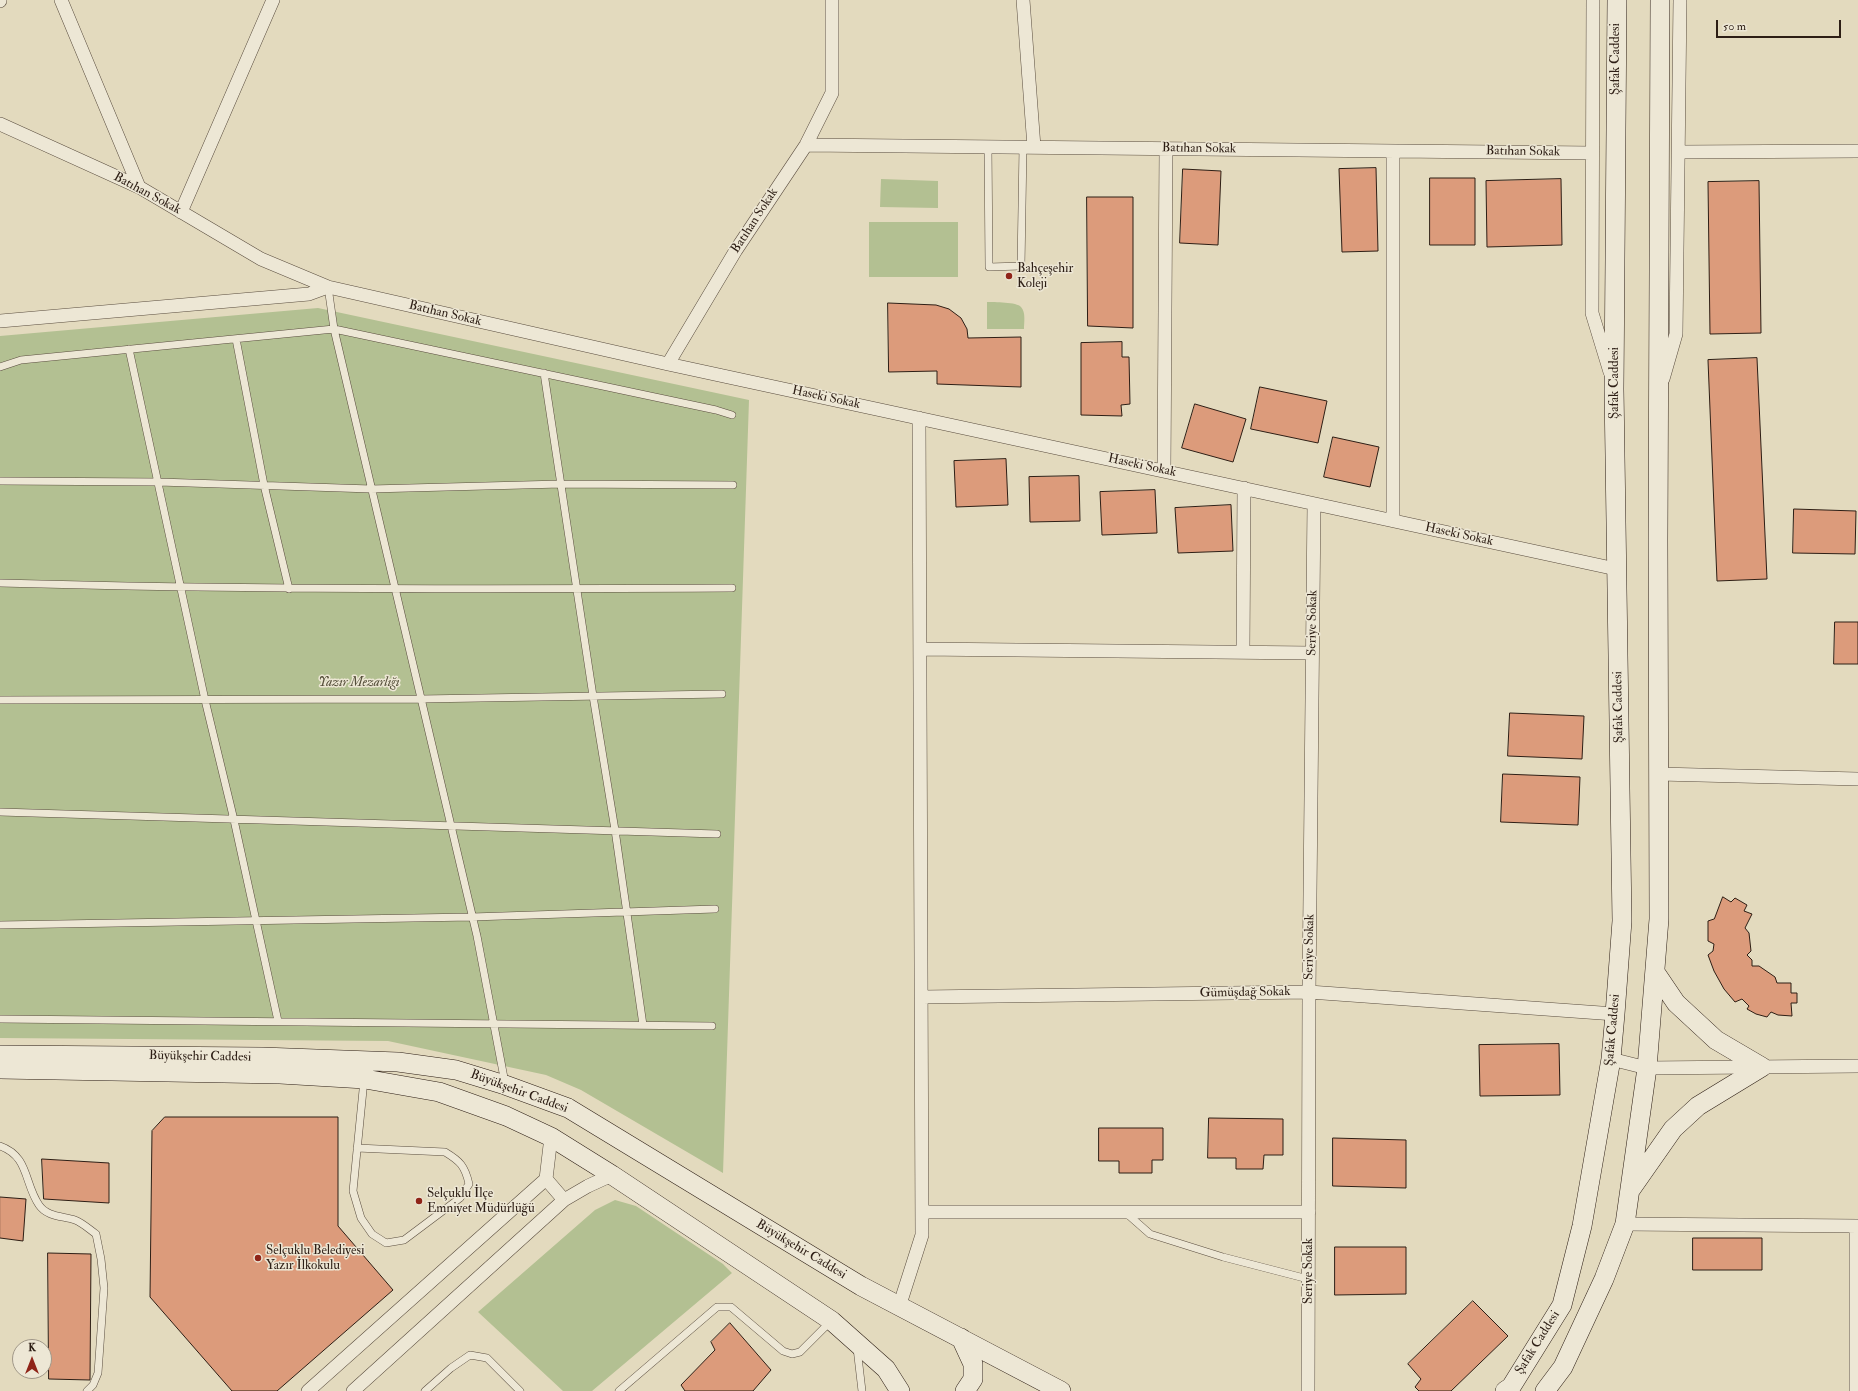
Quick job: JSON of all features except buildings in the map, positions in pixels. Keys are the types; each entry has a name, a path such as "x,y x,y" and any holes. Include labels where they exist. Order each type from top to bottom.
{"main road":[{"name":"Şafak Caddesi","path":"1506,1391 1511,1387 1562,1305 1582,1226 1611,1059 1615,1014 1622,921 1614,389 1616,0"},
{"path":"1545,1391 1563,1367 1604,1278 1624,1224 1647,1068 1655,972 1659,919 1660,0"},
{"path":"1629,1192 1673,1129 1698,1106 1762,1067 1716,1040 1676,1003 1655,972"},
{"name":"Büyükşehir Caddesi","path":"0,1054 262,1057 398,1062 456,1070 505,1085 568,1108 854,1282 898,1307 961,1338 1061,1391"},
{"name":"Büyükşehir Caddesi","path":"0,1069 280,1074 364,1079 439,1092 506,1116 551,1137 612,1175 832,1321 886,1369 900,1391"},
{"path":"961,1338 973,1364 973,1379 965,1391"}],"street":[{"path":"60,0 139,188"},
{"path":"181,212 273,0"},
{"name":"Batıhan Sokak","path":"0,124 139,188 261,259 328,287 668,364 736,250 806,145 832,93 832,0"},
{"path":"1022,0 1029,147"},
{"path":"1593,0 1592,313 1614,389"},
{"path":"1659,394 1676,334 1680,0"},
{"name":"Batıhan Sokak","path":"806,145 1592,153"},
{"path":"1164,471 1166,148"},
{"path":"1392,520 1393,151"},
{"path":"1679,152 1858,151"},
{"path":"0,321 309,294 328,287"},
{"name":"Haseki Sokak","path":"668,364 1616,569"},
{"path":"898,1307 922,1235 919,418"},
{"path":"1243,652 1244,488"},
{"name":"Seriye Sokak","path":"1308,1391 1309,992 1314,504"},
{"path":"920,649 1312,653"},
{"path":"1659,774 1858,779"},
{"name":"Gümüşdağ Sokak","path":"922,997 1309,992 1615,1014"},
{"path":"1611,1059 1647,1068 1858,1066"},
{"path":"308,1391 546,1179 551,1137"},
{"path":"353,1391 564,1200 588,1186 612,1175"},
{"path":"546,1179 564,1200"},
{"path":"922,1212 1309,1212"},
{"path":"1624,1224 1857,1226 1856,1391"}],"lane":[{"path":"988,146 989,267 1020,266 1029,147"},
{"path":"328,287 334,329 472,917 505,1085"},
{"path":"0,367 21,360 334,329 716,410 732,415"},
{"path":"236,339 264,485 289,589"},
{"path":"130,349 205,700 234,820 278,1022"},
{"path":"544,373 593,696 628,912 643,1025"},
{"path":"0,482 159,482 371,489 561,484 733,485"},
{"path":"0,583 182,588 395,590 732,588"},
{"path":"0,700 421,699 722,694"},
{"path":"0,812 717,834"},
{"path":"0,924 472,917 715,909"},
{"path":"0,1019 712,1026"},
{"path":"357,1148 445,1152 456,1159 466,1170 469,1184 460,1198 404,1240 386,1243 372,1234 361,1218 353,1191 357,1148 364,1079"},
{"path":"0,1146 10,1149 24,1166 30,1186 40,1206 52,1215 77,1221 96,1234 101,1259 104,1288 98,1372 94,1385 87,1391"},
{"path":"1125,1212 1150,1234 1223,1257 1308,1278"},
{"path":"619,1391 717,1306 731,1307 783,1351 792,1354 800,1352 832,1321"},
{"path":"856,1342 862,1391"},
{"path":"425,1391 451,1368 470,1355 487,1358 520,1391"}],"green space":[{"path":"881,179 938,181 938,208 880,207"},
{"path":"869,222 958,222 958,277 869,277"},
{"path":"987,302 1000,302 1019,305 1023,309 1024,329 987,329"},
{"name":"Yazır Mezarlığı","path":"318,308 749,400 723,1173 581,1090 546,1075 388,1041 0,1038 0,336"},
{"path":"615,1200 636,1206 723,1264 732,1273 592,1391 563,1391 478,1312 595,1210"}],"place":[{"name":"Bahçeşehir Koleji","path":"1009,276"},
{"name":"Selçuklu İlçe Emniyet Müdürlüğü","path":"419,1201"},
{"name":"Selçuklu Belediyesi Yazır İlkokulu","path":"258,1258"}]}
